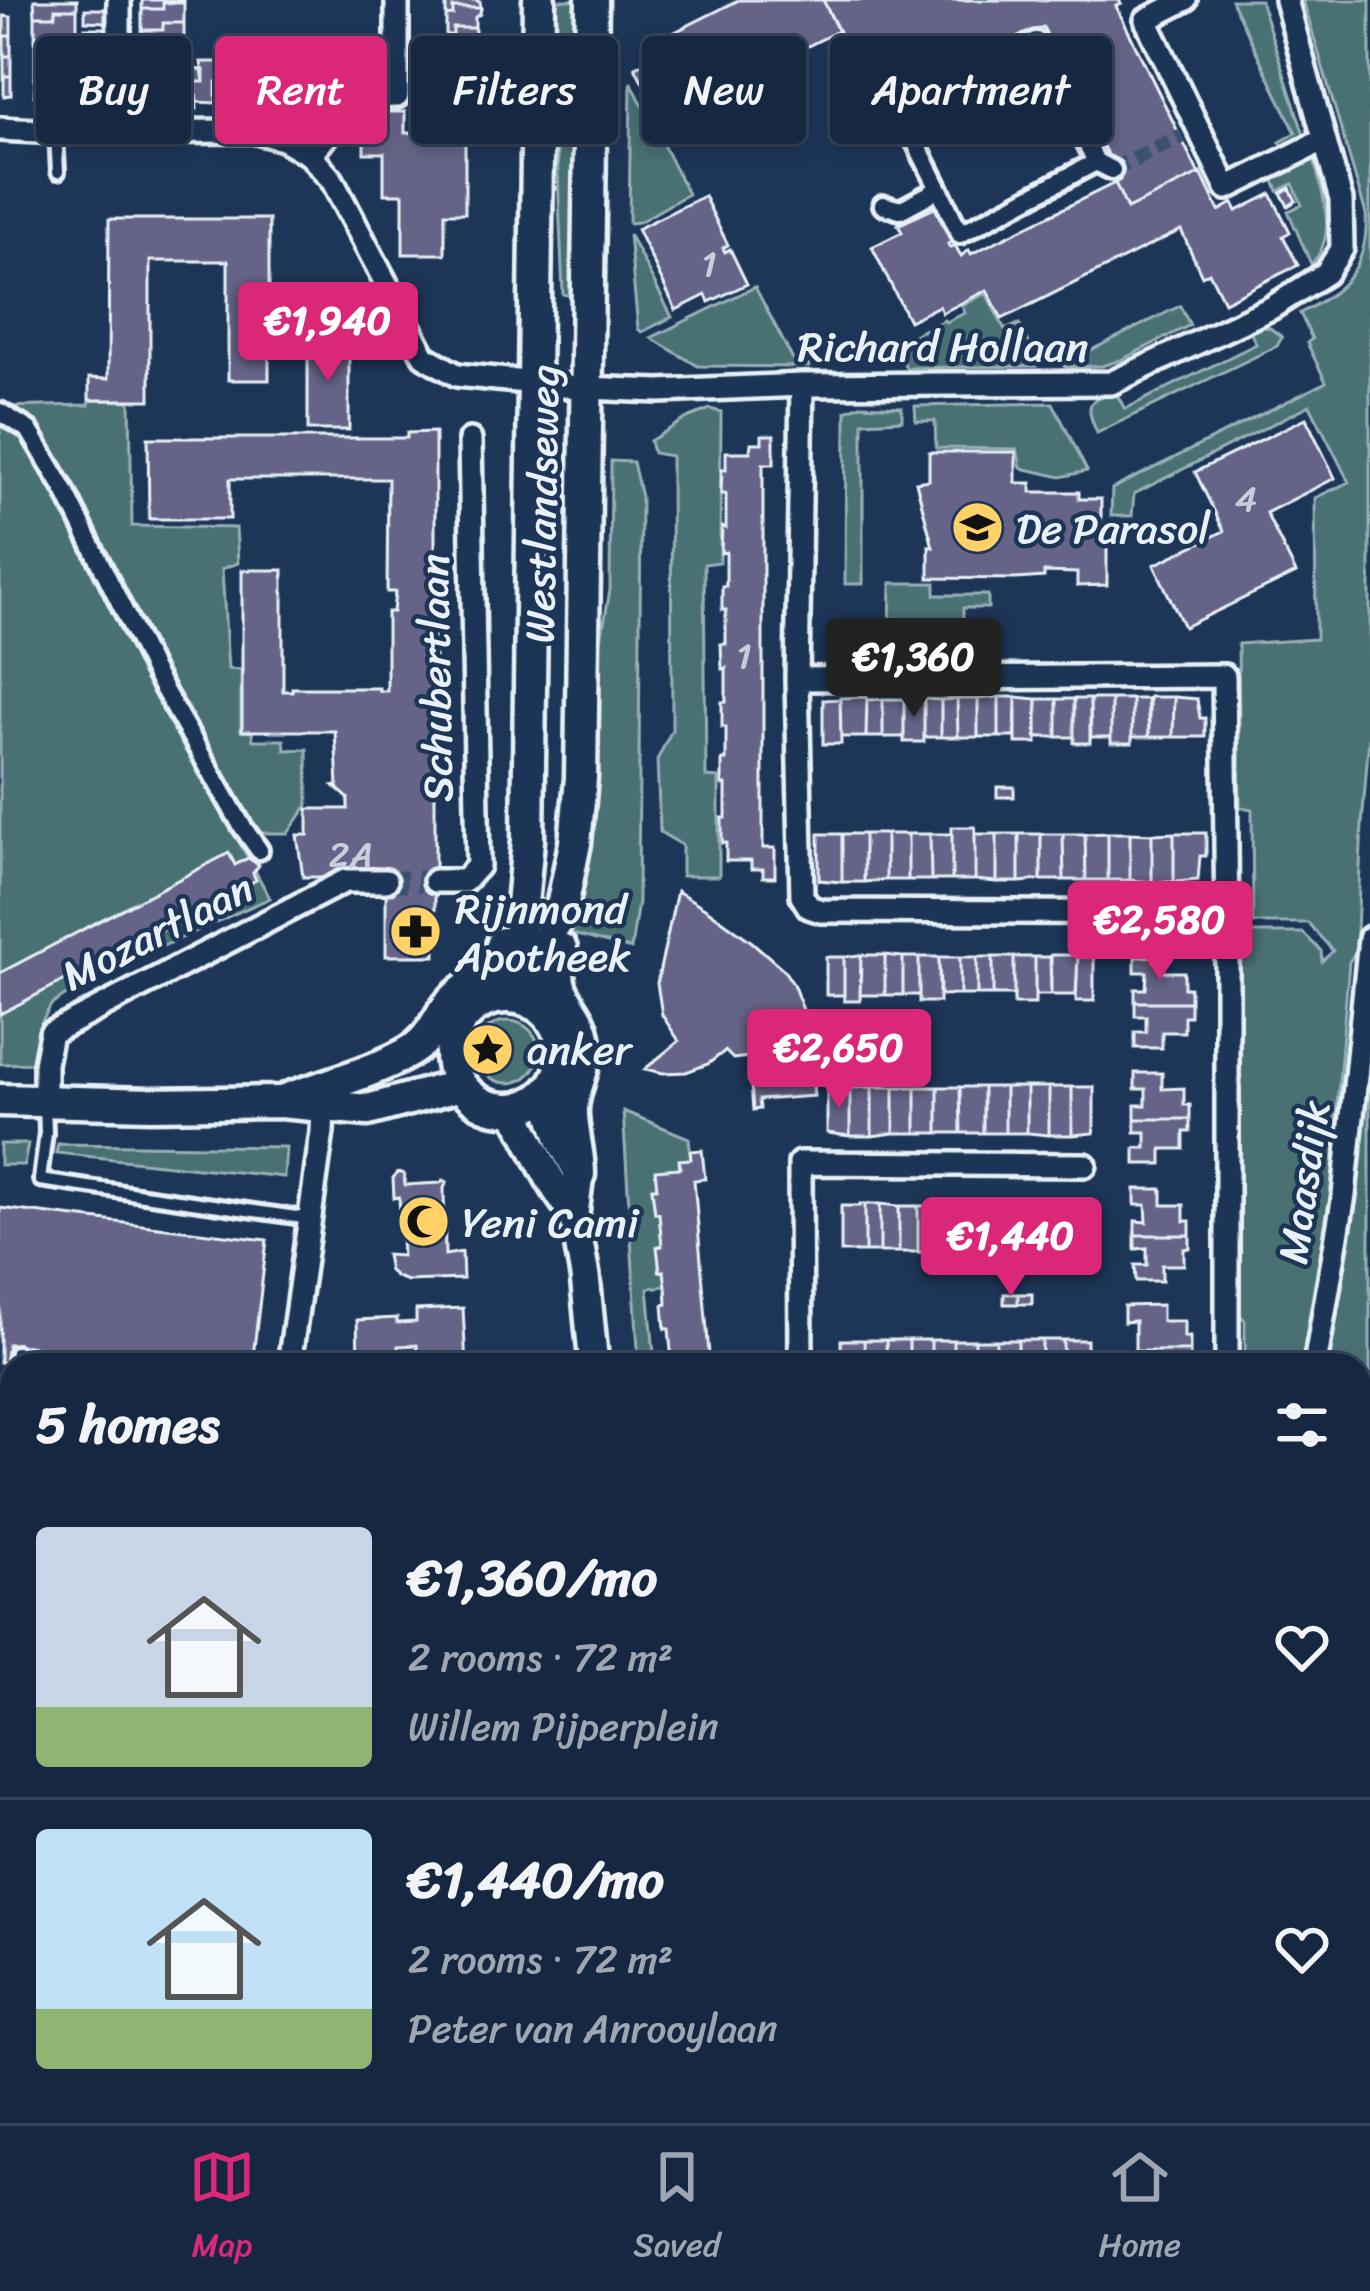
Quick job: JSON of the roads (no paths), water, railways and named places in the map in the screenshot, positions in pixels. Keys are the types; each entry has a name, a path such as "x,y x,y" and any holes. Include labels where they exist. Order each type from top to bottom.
{"main road":[{"name":"Westlandseweg","path":"518,1001 516,951 528,840 539,0"},
{"name":"Westlandseweg","path":"518,1001 562,907 581,778 592,0"},
{"path":"280,1102 416,1048 455,998 495,965 523,893"},
{"path":"562,907 557,980 585,1044 572,1112 579,1174"},
{"path":"488,1000 518,1001 553,1021 562,1045 560,1071 546,1094 531,1104 498,1108 484,1104 461,1085 451,1055 455,1032 468,1013 488,1000"},
{"path":"323,1106 451,1055"},
{"path":"0,1100 280,1102 368,1110 461,1085"}],"street":[{"path":"119,0 119,36"},
{"path":"191,132 253,131 283,139 310,154 360,98 397,96 398,0"},
{"path":"1185,0 1145,20 1190,132 1227,188 1324,140 1286,0"},
{"path":"0,129 36,131"},
{"name":"Richard Hollaan","path":"310,154 332,180 424,356 457,375 659,391 1111,383 1271,308 1327,273 1342,250 1342,216 1324,140"},
{"path":"916,144 960,234 1104,166 1092,144"},
{"path":"883,205 899,210 938,189"},
{"path":"802,386 797,679 802,896 809,907 821,911 1227,913"},
{"path":"0,412 29,430 155,674 259,850"},
{"name":"Schubertlaan","path":"435,881 464,880 478,866 470,440"},
{"path":"797,679 1224,676 1227,1353"},
{"name":"Mozartlaan","path":"45,1101 51,1033 344,881 386,881"},
{"name":"Maasdijk","path":"1317,1353 1344,1195 1370,938"},
{"path":"546,1094 561,1141 579,1174 574,1214 593,1353"},
{"path":"292,1353 323,1106"},
{"path":"513,1109 554,1190 574,1214"},
{"path":"801,1353 800,1162 1084,1166"}],"lane":[{"path":"57,144 58,172"},
{"path":"45,1101 40,1180 310,1219"}],"tunnel":[{"path":"1112,170 1182,136"},
{"path":"386,881 435,881"}],"place":[{"name":"De Parasol","path":"977,528"},
{"name":"Rijnmond Apotheek","path":"416,932"},
{"name":"anker","path":"488,1049"},
{"name":"Yeni Cami","path":"423,1222"}]}
